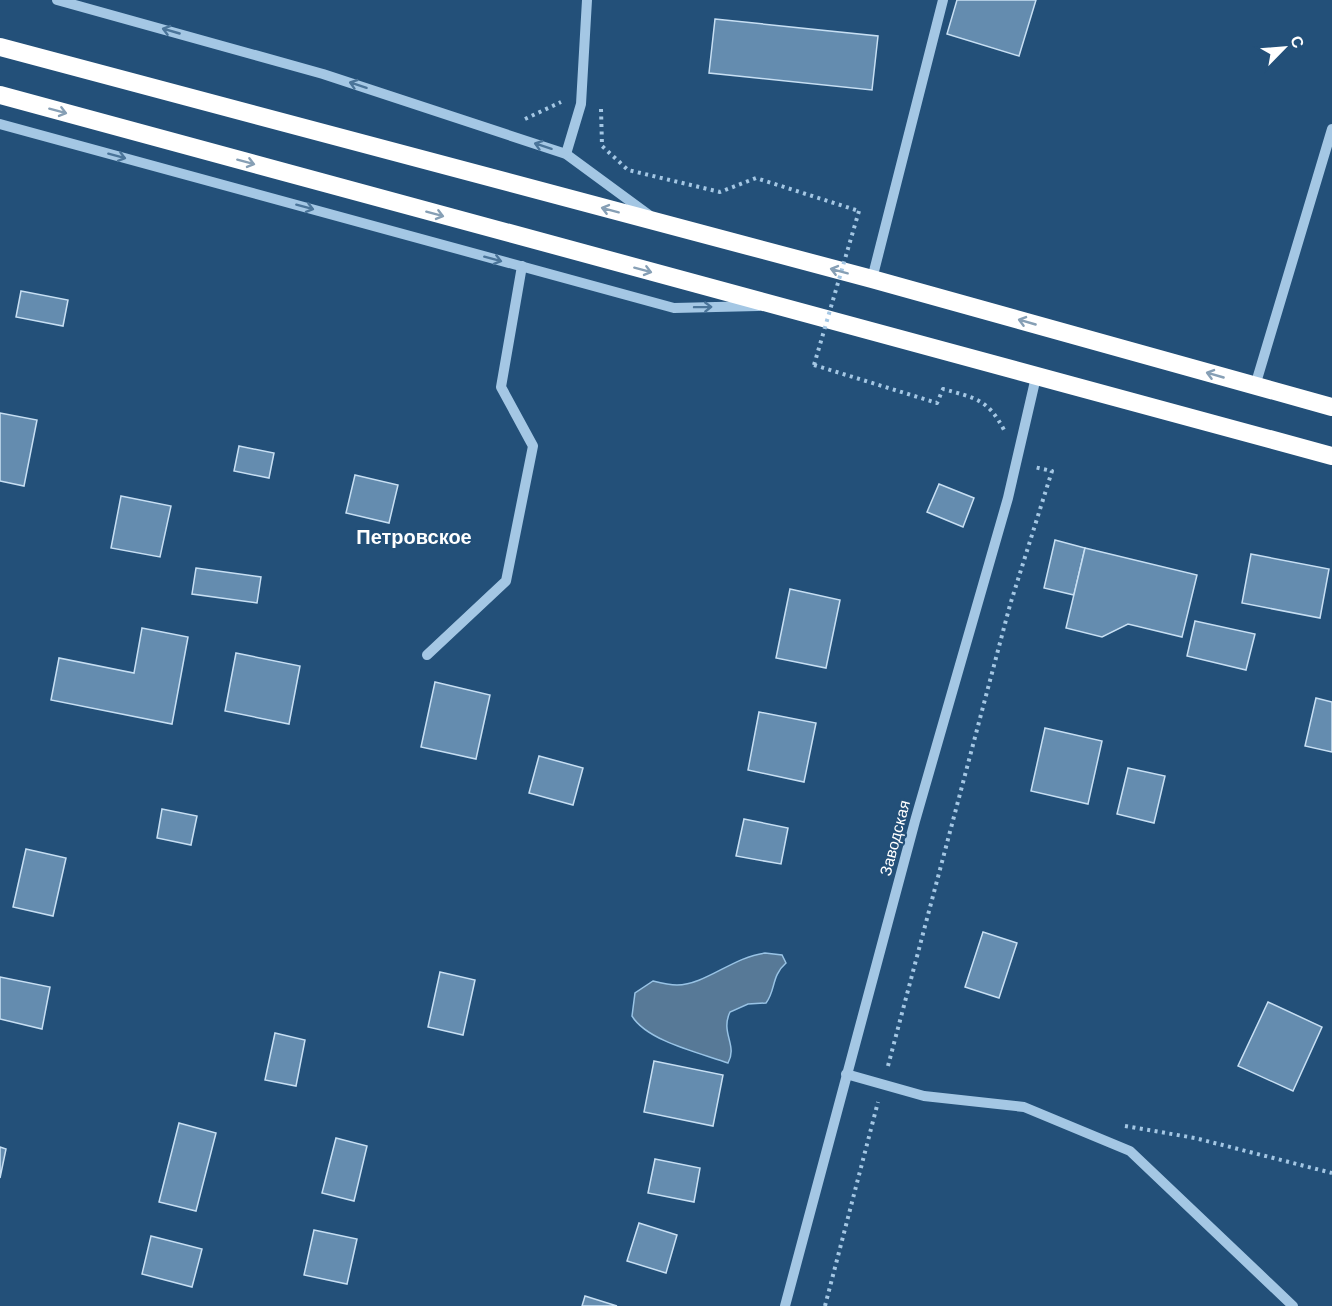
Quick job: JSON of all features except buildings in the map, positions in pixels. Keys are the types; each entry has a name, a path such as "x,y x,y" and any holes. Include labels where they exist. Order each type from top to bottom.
{"highway":[{"path":"0,47 872,279 1332,407"},
{"path":"0,95 1332,456"}],"street":[{"path":"57,0 323,74 566,154 661,224"},
{"path":"566,154 581,104 587,0"},
{"path":"872,279 943,0"},
{"path":"0,124 674,308 772,306"},
{"path":"1255,386 1332,129"},
{"path":"427,655 506,581 533,446 501,387 522,266"},
{"name":"Заводская","path":"785,1306 846,1074 1016,463 1036,377"},
{"path":"846,1074 924,1096 1024,1107 1130,1151 1293,1306"}],"path":[{"path":"601,108 602,146 628,170 720,192 756,178 859,211 814,365 937,403 943,389 980,399 995,414 1007,436"},
{"path":"825,1306 1010,605 1052,471 1016,463"},
{"path":"1115,1124 1195,1138 1332,1173"}],"water":[{"path":"765,953 782,955 786,963 778,973 766,1003 748,1004 730,1012 727,1026 731,1057 728,1063 662,1039 639,1025 632,1016 635,993 653,981 674,985 688,984 742,960"}],"district":[{"name":"Петровское","path":"414,537"}]}
